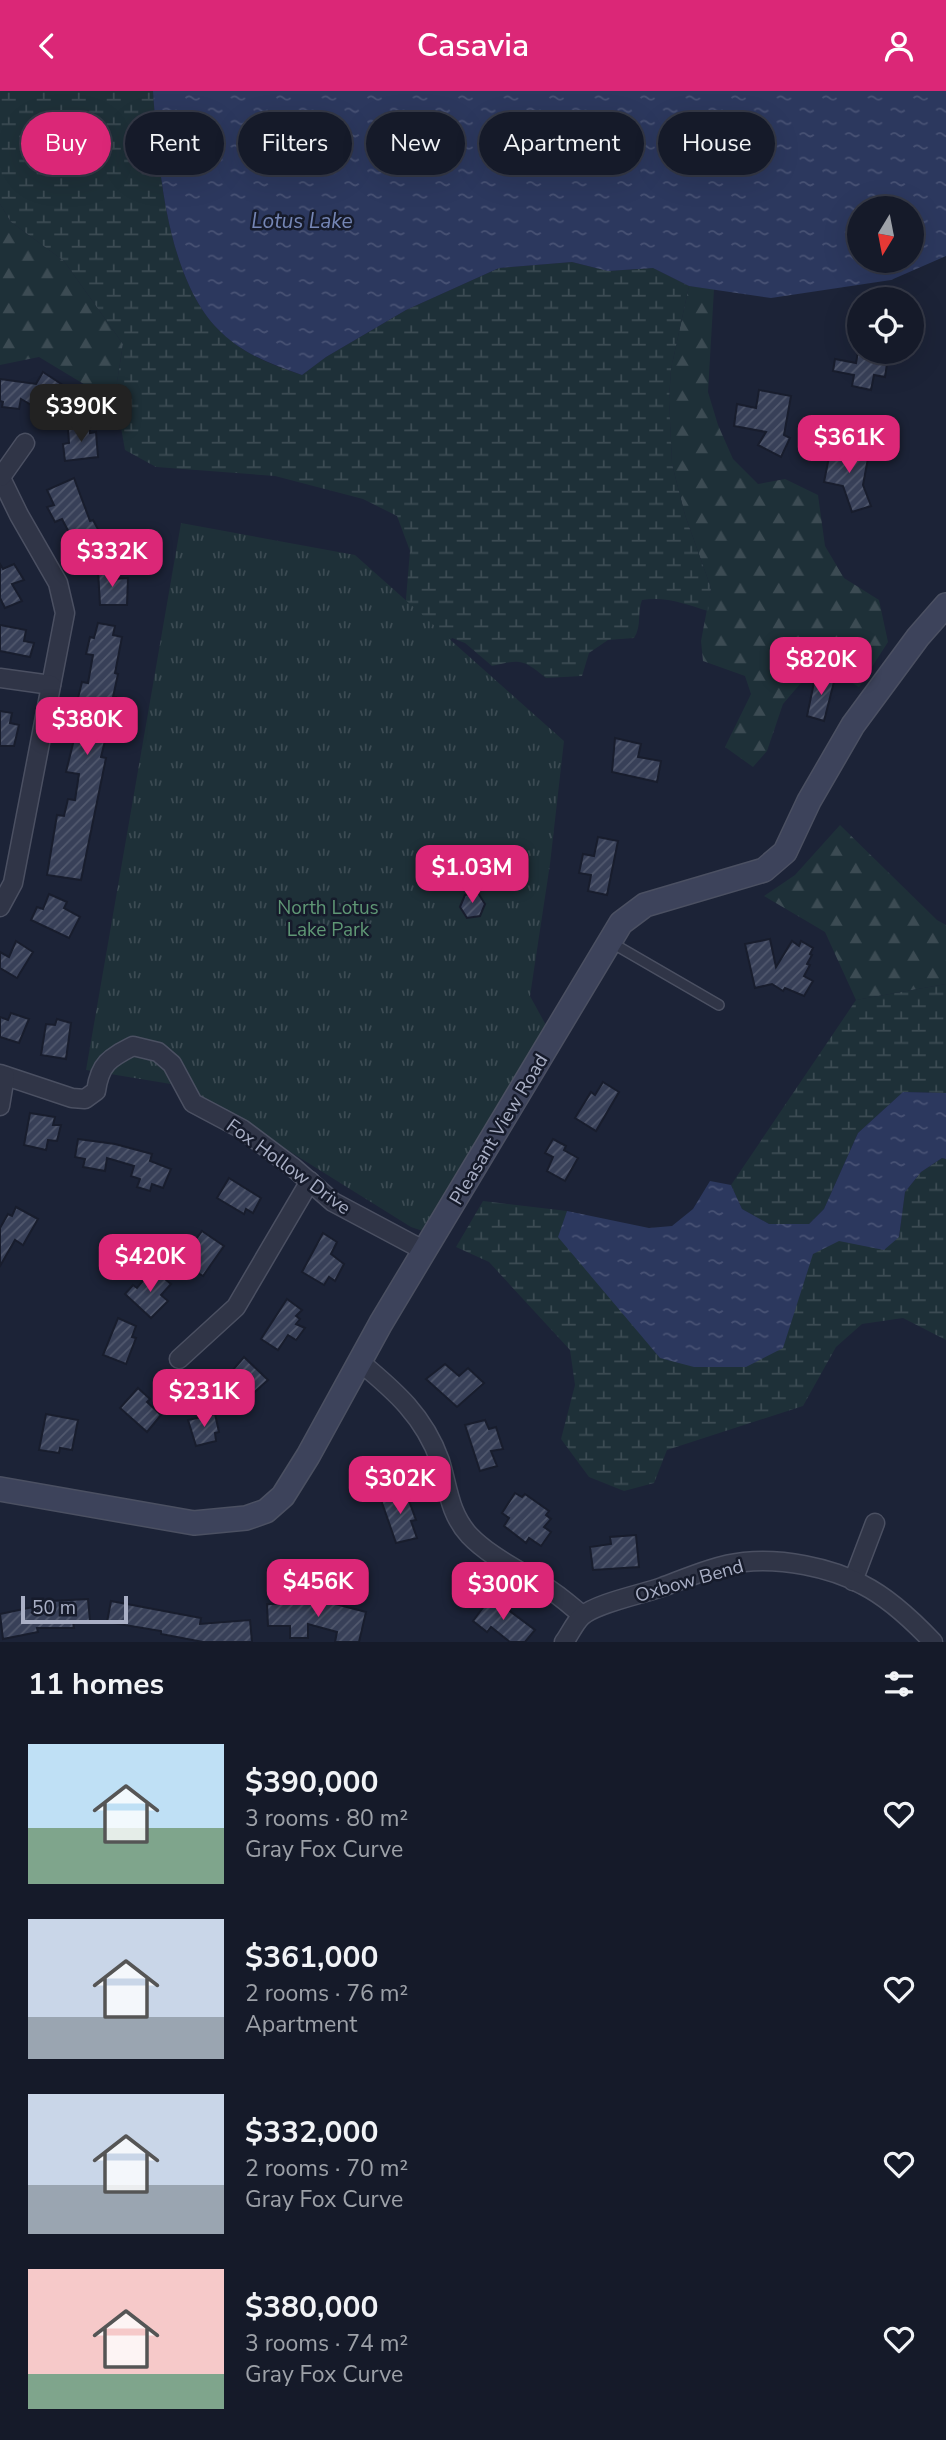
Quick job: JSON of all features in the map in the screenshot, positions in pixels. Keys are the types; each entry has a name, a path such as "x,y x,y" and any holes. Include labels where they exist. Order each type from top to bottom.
{"street":[{"path":"0,907 13,883 65,613 58,583 19,515 1,477 25,443"},
{"name":"Pleasant View Road","path":"0,1489 194,1523 246,1518 265,1511 283,1496 425,1251 621,923 645,905 764,870 785,852 809,801 853,725 918,637 946,605"},
{"path":"0,678 51,685"},
{"name":"Fox Hollow Drive","path":"2,1075 72,1098 85,1099 96,1091 98,1077 109,1058 133,1046 158,1052 172,1063 193,1103 242,1129 333,1202 425,1251"},
{"path":"0,1107 2,1075"},
{"path":"179,1359 236,1307 310,1181"},
{"path":"360,1362 398,1394 426,1428 440,1462 454,1511 469,1534 500,1560 547,1587 582,1615 564,1642"},
{"path":"853,1581 875,1523"},
{"name":"Oxbow Bend","path":"582,1615 614,1601 703,1571 744,1562 782,1562 814,1567 864,1585 915,1623 933,1642"}],"lane":[{"path":"610,942 719,1005"}],"green space":[{"path":"0,91 153,91 155,112 125,112 125,175 161,175 168,220 188,284 203,311 222,333 259,359 302,375 326,357 406,310 499,268 572,262 608,271 653,268 689,286 671,369 669,400 672,464 685,515 711,588 708,611 667,600 642,600 634,638 608,640 589,653 582,676 546,678 521,662 492,666 465,643 452,638 443,649 401,658 410,551 397,516 363,499 275,476 156,467 125,450 115,395 123,344 64,261 11,222 0,204"},
{"path":"0,204 11,222 64,261 123,344 115,395 97,392 39,357 0,365"},
{"path":"689,286 714,289 708,392 718,425 733,459 758,484 785,479 818,495 825,546 844,578 879,600 888,642 859,687 818,663 783,704 767,751 753,767 725,747 751,694 745,676 703,661 701,641 711,588 685,515 672,464 669,400 671,369"},
{"name":"North Lotus Lake Park","path":"181,523 355,555 564,741 550,864 530,996 553,1038 436,1219 423,1231 411,1227 223,1110 198,1100 189,1087 86,1070"},
{"path":"840,825 937,920 946,925 946,984 856,1000 825,932 764,896 795,875"},
{"path":"946,984 946,1093 903,1092 858,1133 824,1209 809,1224 769,1224 742,1209 731,1185 856,1000"},
{"path":"942,1158 946,1159 946,1340 903,1318 862,1324 836,1347 803,1406 667,1450 654,1483 624,1491 589,1477 561,1439 575,1385 570,1350 489,1262 456,1247 483,1201 567,1211 559,1238 783,1347 812,1254 839,1240 899,1237 905,1192 921,1172"}],"water":[{"name":"Lotus Lake","path":"153,91 946,91 946,256 924,266 924,196 847,196 847,273 907,273 891,280 771,298 689,286 653,268 608,271 572,262 499,268 406,310 326,357 302,375 250,353 222,333 203,311 188,284 177,253 161,175 224,175 224,112 155,112"},
{"path":"903,1092 946,1093 946,1159 942,1158 921,1172 905,1192 899,1237 884,1250 839,1241 813,1254 783,1348 746,1367 694,1367 660,1358 558,1237 567,1211 649,1228 672,1226 693,1209 710,1181 731,1185 742,1209 769,1224 809,1224 824,1209 858,1133"}],"building":[{"path":"835,359 847,361 847,364 887,364 885,377 874,375 871,390 852,386 854,375 833,371"},
{"path":"43,372 75,393 57,420 21,399 19,409 2,407 0,379 36,384"},
{"path":"759,390 791,396 784,435 790,438 781,457 758,445 766,432 734,426 737,404 756,408"},
{"path":"90,425 90,433 96,432 98,457 65,461 63,444 69,443 68,429"},
{"path":"831,447 869,453 863,485 871,506 852,512 843,486 824,482"},
{"path":"74,478 90,521 93,520 109,550 84,561 62,519 55,522 47,507 54,505 47,490"},
{"path":"0,564 3,569 14,564 24,580 12,584 22,601 5,608 0,598"},
{"path":"112,568 113,579 128,578 127,605 100,605 98,570"},
{"path":"98,623 115,626 113,635 122,637 115,673 118,674 113,697 116,697 101,757 106,758 81,880 47,875 57,815 64,816 68,799 75,800 79,774 66,772 84,699 78,698 82,682 88,683 93,655 86,654 90,637 94,638"},
{"path":"0,625 26,630 24,641 34,643 30,657 0,651"},
{"path":"816,673 835,678 824,721 807,716"},
{"path":"0,711 12,713 10,723 19,725 14,746 0,746"},
{"path":"615,738 641,744 638,757 661,761 657,782 612,772"},
{"path":"598,837 618,841 607,895 588,891 591,875 579,873 583,854 594,856"},
{"path":"478,893 485,904 480,916 467,918 460,907 465,895"},
{"path":"49,894 67,902 64,908 80,917 69,938 31,920 37,907 43,909"},
{"path":"770,939 776,967 792,941 799,946 801,941 813,948 807,964 810,965 804,976 813,981 804,996 785,988 783,991 772,984 755,988 745,944"},
{"path":"16,941 33,952 17,978 0,968 0,952 9,957"},
{"path":"11,1013 29,1019 19,1043 0,1037 0,1017 8,1020"},
{"path":"57,1019 71,1023 66,1059 41,1055 46,1024 55,1025"},
{"path":"603,1082 619,1092 596,1131 575,1118 591,1092 595,1095"},
{"path":"30,1113 55,1117 53,1125 61,1125 57,1141 48,1140 46,1150 24,1145"},
{"path":"78,1139 115,1144 152,1154 150,1161 171,1169 163,1188 152,1184 150,1191 137,1187 140,1179 131,1176 134,1166 107,1158 105,1171 83,1167 85,1159 75,1157"},
{"path":"553,1139 566,1146 564,1150 578,1158 565,1181 547,1171 553,1157 545,1153"},
{"path":"229,1178 261,1198 253,1213 246,1209 244,1214 217,1198"},
{"path":"16,1207 38,1219 23,1245 15,1240 0,1266 0,1228 8,1214 12,1216"},
{"path":"202,1231 224,1246 203,1276 180,1262"},
{"path":"323,1233 337,1242 331,1254 344,1264 335,1281 329,1277 324,1285 302,1272"},
{"path":"153,1269 171,1284 161,1295 168,1301 151,1318 125,1294 133,1285 137,1288"},
{"path":"287,1299 302,1310 296,1316 300,1319 296,1324 305,1328 296,1340 288,1335 278,1350 261,1339"},
{"path":"118,1318 136,1326 132,1337 136,1338 126,1364 103,1355"},
{"path":"244,1357 268,1380 238,1407 227,1395 241,1380 232,1371"},
{"path":"445,1364 459,1376 468,1368 484,1383 457,1407 426,1379"},
{"path":"138,1388 150,1399 147,1402 161,1415 147,1432 120,1408"},
{"path":"46,1414 78,1420 72,1450 60,1448 59,1453 39,1450"},
{"path":"215,1414 219,1432 215,1433 216,1441 196,1446 188,1420"},
{"path":"485,1420 489,1429 496,1427 503,1449 491,1451 497,1466 480,1471 465,1425"},
{"path":"405,1490 416,1520 411,1521 417,1538 396,1543 380,1497"},
{"path":"515,1493 522,1497 525,1494 549,1511 546,1515 551,1519 544,1527 551,1532 541,1546 529,1538 526,1543 504,1526 509,1518 502,1513"},
{"path":"636,1535 639,1567 593,1570 590,1547 611,1544 610,1537"},
{"path":"491,1597 535,1630 525,1642 510,1642 491,1627 487,1632 473,1621"},
{"path":"88,1599 90,1621 73,1622 74,1628 37,1628 38,1632 3,1639 0,1614 52,1603 51,1601"},
{"path":"111,1601 201,1618 200,1624 250,1620 252,1642 203,1642 161,1634 161,1631 107,1622"},
{"path":"324,1601 366,1612 359,1642 335,1642 337,1632 308,1624 308,1638 290,1638 290,1626 268,1626 267,1604"}]}
